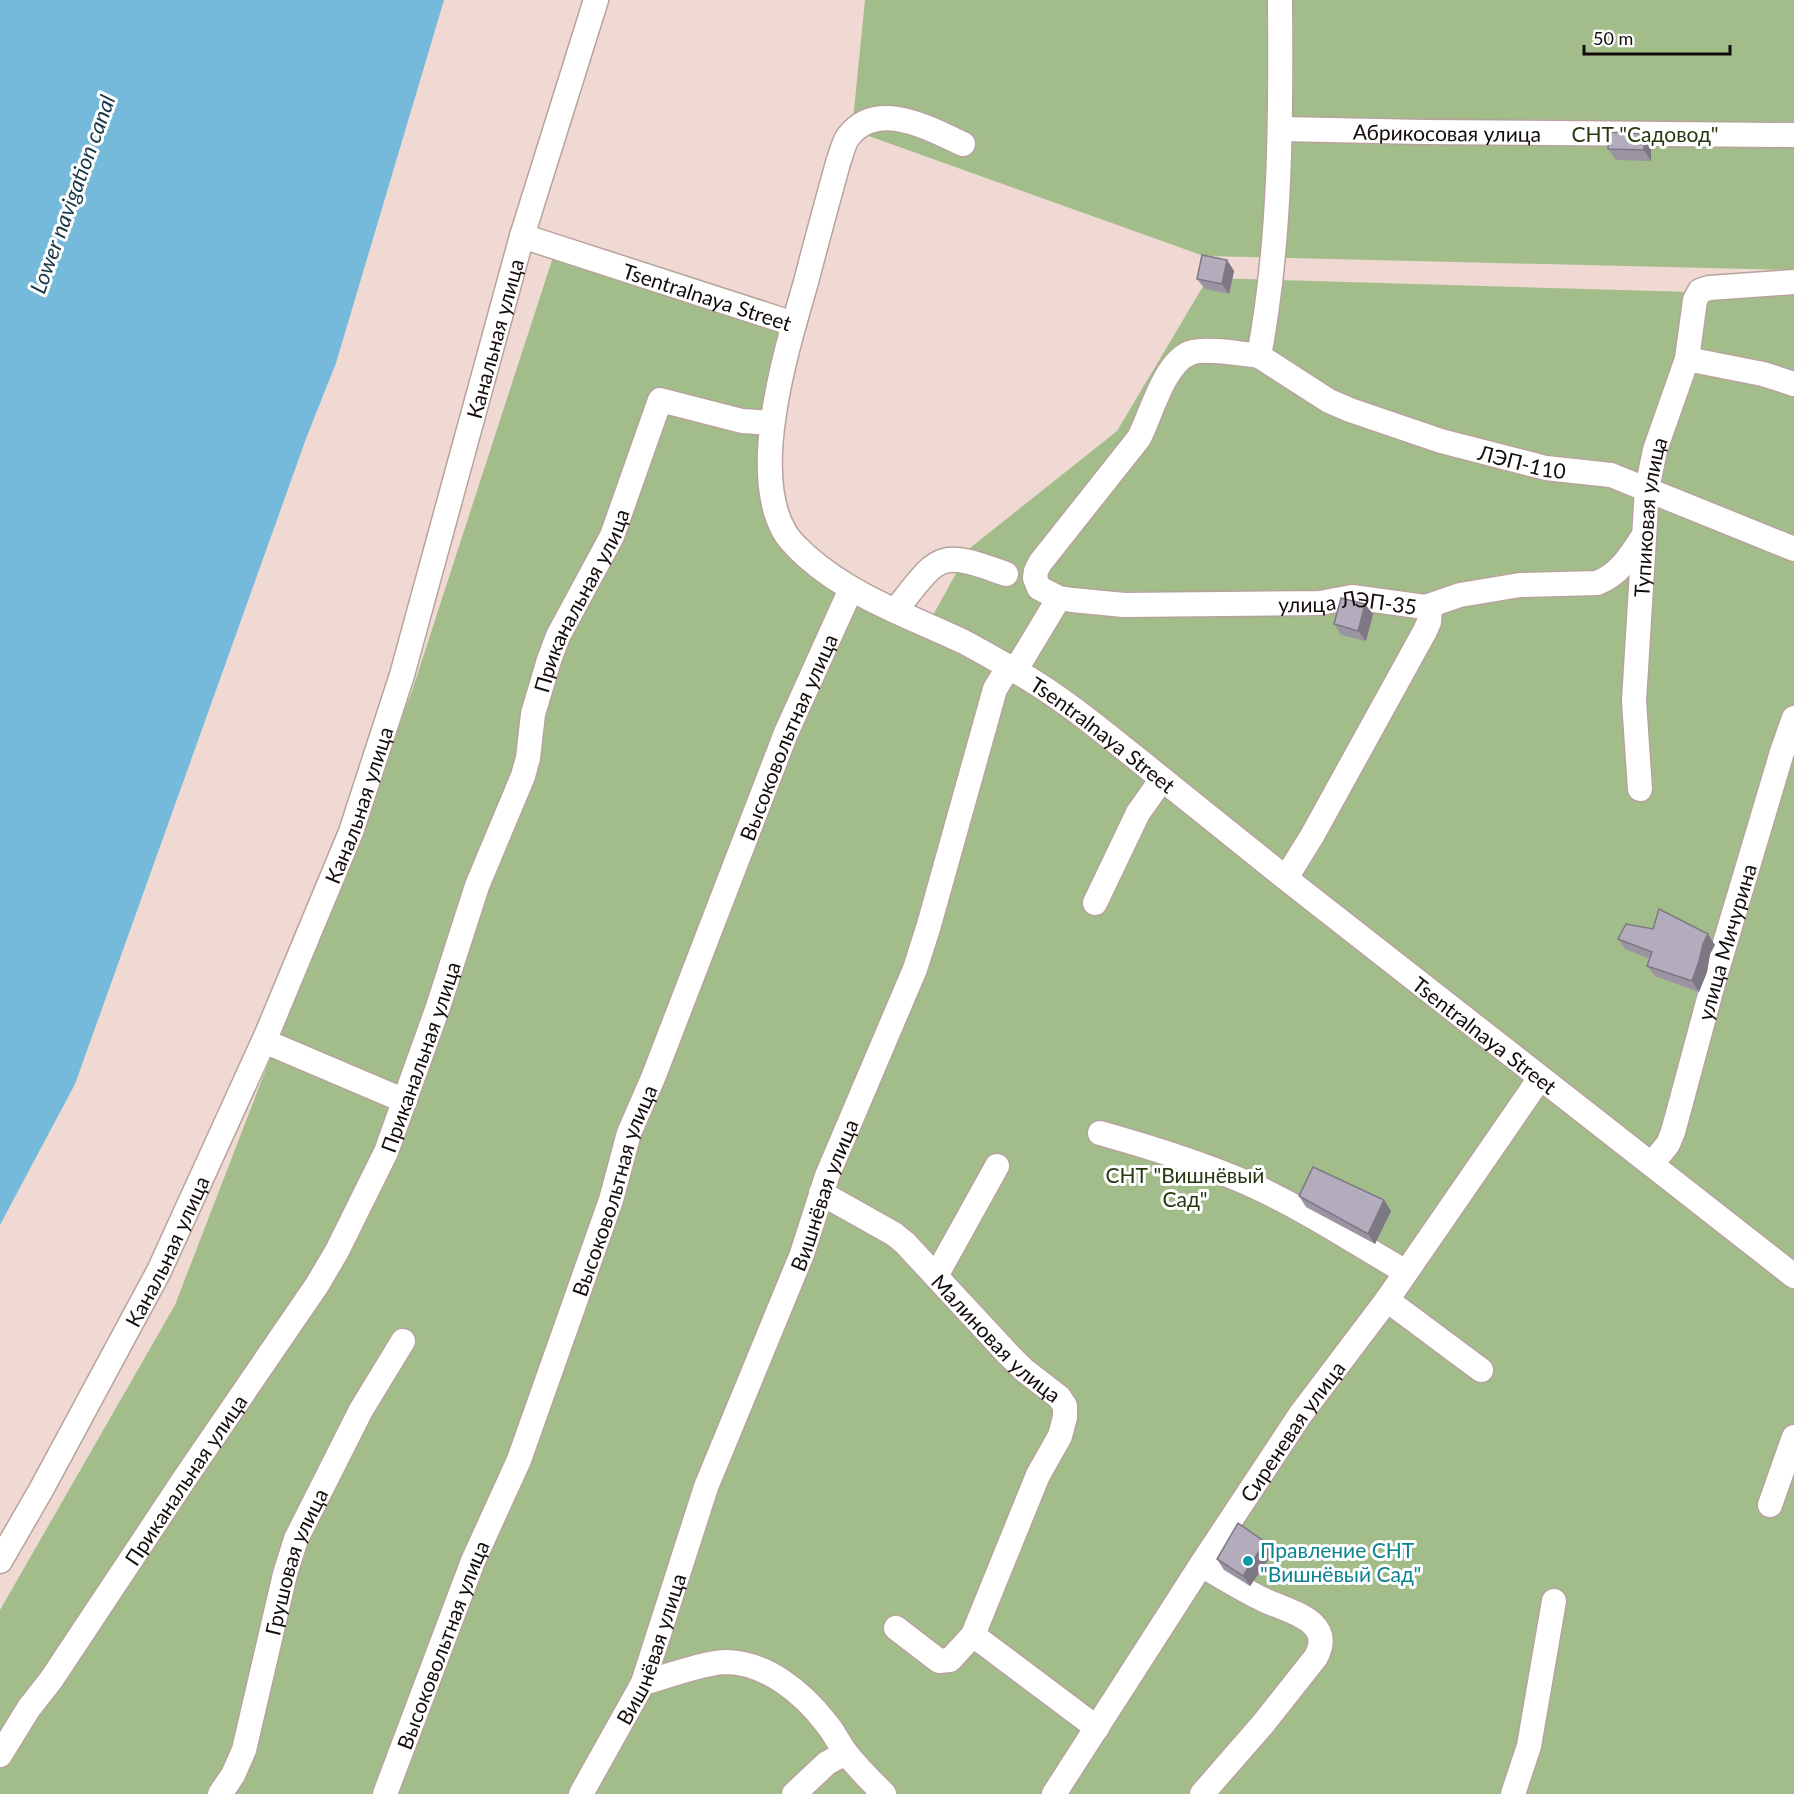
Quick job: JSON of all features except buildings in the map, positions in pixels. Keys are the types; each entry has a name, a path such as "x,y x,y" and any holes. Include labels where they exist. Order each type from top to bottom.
{"street":[{"name":"Канальная улица","path":"0,1561 41,1490 159,1271 264,1041 351,832 402,675 522,236 596,0"},
{"path":"1259,356 1274,259 1281,129 1280,0"},
{"path":"794,324 838,164 848,138 861,125 873,119 897,119 916,122 963,144"},
{"name":"Абрикосовая улица","path":"1281,129 1794,135"},
{"name":"Tsentralnaya Street","path":"522,236 794,324 772,423 770,450 770,476 775,506 782,529 792,544 851,589 966,643 1043,687 1090,721 1286,878 1794,1276"},
{"name":"Тупиковая улица","path":"1640,789 1634,701 1647,489 1656,450 1687,359 1695,300 1700,291 1709,288 1794,282"},
{"name":"улица ЛЭП-35","path":"1259,356 1204,351 1190,353 1179,362 1162,383 1139,438 1040,563 1035,578 1038,588 1059,598 1124,605 1320,603 1352,597 1418,607 1430,606 1460,595 1520,585 1597,584 1621,569 1644,535"},
{"name":"ЛЭП-110","path":"1259,356 1329,401 1370,417 1441,441 1546,468 1611,475 1794,549"},
{"path":"1687,359 1763,374 1794,384"},
{"name":"Приканальная улица","path":"0,1755 29,1708 51,1680 204,1449 317,1285 337,1251 386,1152 438,1007 477,886 523,776 533,714 549,660 558,636 612,537 660,400 742,421 772,423"},
{"path":"895,611 928,570 939,561 960,558 1006,574"},
{"name":"Высоковольтная улица","path":"385,1794 472,1561 519,1460 611,1200 628,1133 653,1078 786,733 851,589"},
{"name":"Вишнёвая улица","path":"581,1794 643,1683 706,1487 802,1254 821,1193 915,969 989,705 999,681 1021,661 1059,598"},
{"path":"1286,878 1312,837 1425,632 1430,616 1430,606"},
{"name":"улица Мичурина","path":"1652,1164 1668,1144 1673,1132 1714,980 1794,718"},
{"path":"1095,903 1138,813 1162,779"},
{"path":"264,1041 405,1101"},
{"name":"Сиреневая улица","path":"1055,1794 1300,1415 1387,1300 1540,1078"},
{"path":"1100,1133 1162,1151 1247,1183 1284,1201 1406,1272"},
{"path":"936,1276 997,1166"},
{"name":"Малиновая улица","path":"821,1193 894,1234 905,1243 1008,1354 1024,1370 1059,1397 1065,1406 1065,1417 1060,1436 1038,1474 973,1635 950,1660 939,1661 896,1628"},
{"path":"1387,1300 1481,1370"},
{"name":"Грушовая улица","path":"220,1794 233,1774 244,1750 285,1574 296,1539 361,1410 403,1341"},
{"path":"1770,1505 1794,1437"},
{"path":"1201,1565 1262,1600 1310,1620 1320,1640 1320,1649 1316,1657 1263,1724 1202,1794"},
{"path":"1513,1794 1529,1746 1554,1601"},
{"path":"973,1635 1097,1728"},
{"path":"643,1683 725,1662 757,1667 798,1693 827,1724 862,1773 884,1794"},
{"path":"794,1794 827,1763 846,1753"}],"green space":[{"name":"СНТ \"Садовод\"","path":"865,0 1794,0 1794,270 1204,256 852,130"},
{"name":"СНТ \"Вишнёвый Сад\"","path":"553,257 747,313 795,342 771,461 780,536 848,602 921,637 970,548 1117,431 1208,278 1794,295 1794,1794 0,1794 0,1610 175,1305 412,691"}],"water":[{"name":"Lower navigation canal","path":"0,0 444,0 336,363 307,436 75,1084 0,1225"}],"place":[{"name":"Правление СНТ \"Вишнёвый Сад\"","path":"1248,1561"}]}
